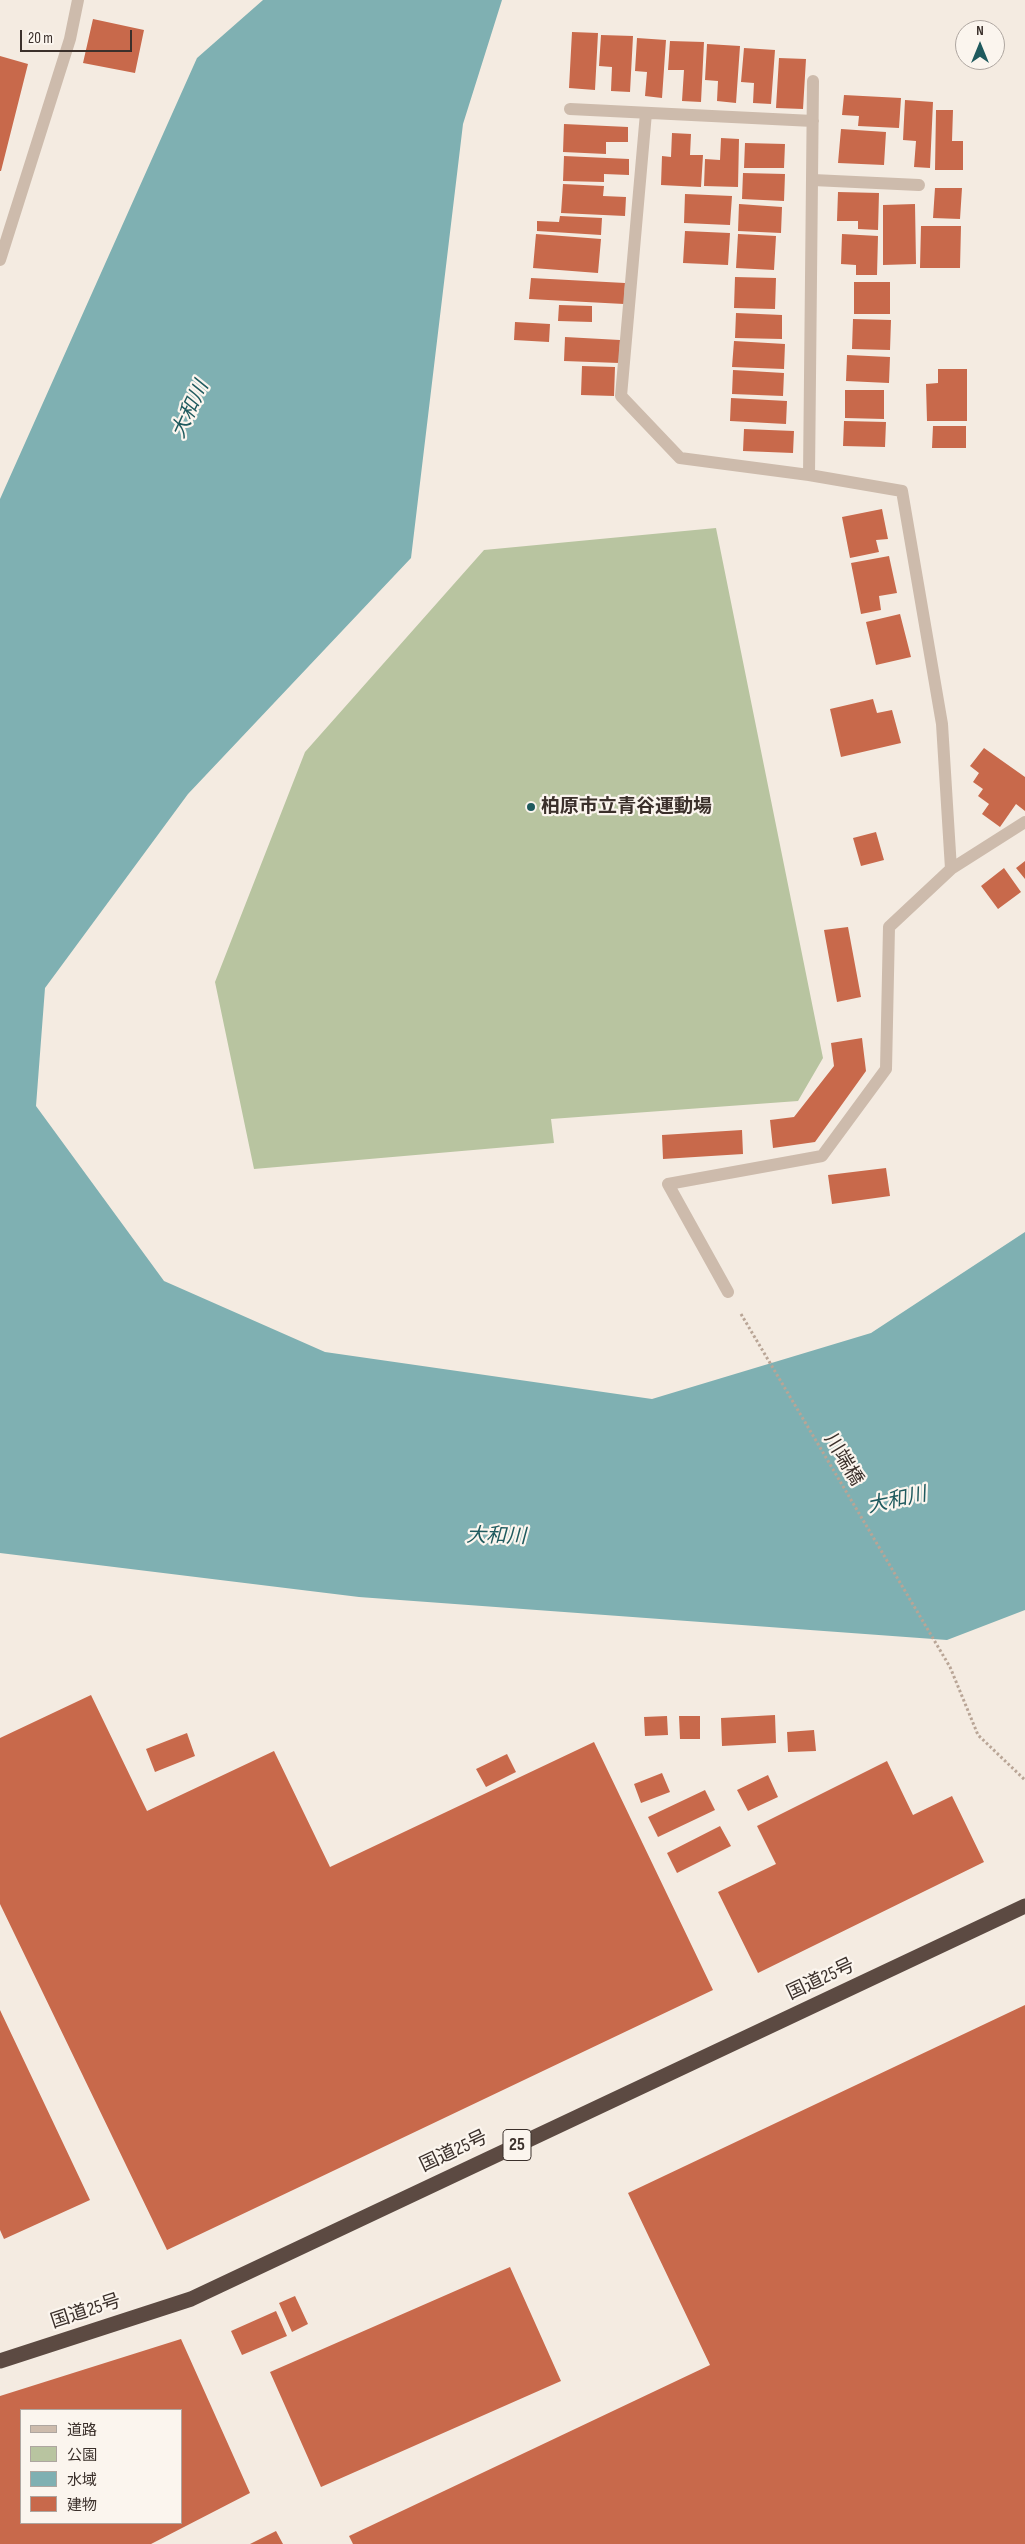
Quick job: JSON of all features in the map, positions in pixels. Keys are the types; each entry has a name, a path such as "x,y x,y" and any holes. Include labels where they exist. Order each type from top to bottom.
{"highway":[{"name":"国道25号","path":"0,2361 191,2299 1025,1906"}],"street":[{"path":"0,260 70,39 78,0"},
{"path":"809,475 813,81"},
{"path":"570,110 813,121"},
{"path":"646,113 621,396 680,458 809,475 902,491 942,724 952,869"},
{"path":"813,180 919,185"},
{"path":"728,1292 668,1184 822,1156 886,1069 889,927 952,869 1025,822"}],"path":[{"name":"川端橋","path":"728,1292 950,1667 978,1735 1025,1780"}],"green space":[{"path":"716,528 823,1058 798,1101 551,1119 554,1143 254,1169 215,982 305,752 484,550"}],"water":[{"name":"大和川","path":"263,0 502,0 463,124 411,558 188,794 45,988 36,1106 164,1281 325,1352 652,1399 871,1333 1025,1232 1025,1610 947,1640 359,1597 0,1553 0,499 197,58"}],"building":[{"path":"93,19 144,30 135,73 83,63"},
{"path":"572,32 598,33 595,90 569,88"},
{"path":"601,35 633,36 630,92 611,91 612,67 599,66"},
{"path":"637,38 666,40 662,98 645,96 647,72 635,71"},
{"path":"670,41 704,42 701,102 682,101 684,70 668,70"},
{"path":"707,44 740,46 736,103 717,101 718,81 705,80"},
{"path":"744,48 775,50 771,104 753,103 754,83 741,82"},
{"path":"0,56 28,64 1,171 0,171"},
{"path":"779,58 806,59 803,109 776,108"},
{"path":"844,95 901,98 899,128 858,126 859,116 842,115"},
{"path":"905,100 933,102 930,168 914,167 916,141 903,140"},
{"path":"936,110 953,110 952,141 963,141 963,170 935,170"},
{"path":"564,124 628,127 628,142 606,142 606,154 563,152"},
{"path":"841,129 886,132 884,165 838,163"},
{"path":"672,133 691,134 690,155 703,155 701,187 661,185 662,156 671,157"},
{"path":"721,138 739,139 738,187 704,186 705,159 720,160"},
{"path":"745,143 785,144 784,168 744,168"},
{"path":"564,156 629,159 629,175 604,174 604,182 563,181"},
{"path":"743,173 785,174 784,201 742,199"},
{"path":"563,184 604,186 603,196 626,197 625,216 561,213"},
{"path":"935,188 962,188 960,219 933,218"},
{"path":"838,192 879,193 878,230 858,229 858,221 837,221"},
{"path":"685,194 732,196 730,225 684,223"},
{"path":"739,204 782,207 781,233 738,231"},
{"path":"915,204 916,264 883,265 883,205"},
{"path":"560,216 602,218 601,235 537,231 537,221 559,222"},
{"path":"921,226 961,226 960,268 920,268"},
{"path":"685,231 730,233 728,265 683,263"},
{"path":"536,234 601,239 598,273 533,268"},
{"path":"738,234 776,236 774,270 736,268"},
{"path":"842,234 878,236 877,275 856,275 856,265 841,264"},
{"path":"735,277 776,278 775,309 734,308"},
{"path":"531,278 625,283 624,304 529,299"},
{"path":"854,282 890,282 890,314 854,314"},
{"path":"559,305 592,306 592,322 558,321"},
{"path":"736,313 782,315 782,339 735,338"},
{"path":"853,319 891,320 890,350 852,349"},
{"path":"515,322 550,324 549,342 514,340"},
{"path":"565,337 620,340 619,363 564,361"},
{"path":"734,341 785,344 784,369 732,367"},
{"path":"847,355 890,357 889,383 846,381"},
{"path":"582,366 615,367 614,396 581,395"},
{"path":"938,369 967,369 967,421 927,421 926,384 938,383"},
{"path":"733,370 784,373 783,396 732,394"},
{"path":"845,390 884,390 884,419 845,418"},
{"path":"731,398 787,401 786,424 730,421"},
{"path":"844,421 886,422 885,447 843,446"},
{"path":"933,426 966,426 966,448 932,448"},
{"path":"744,429 794,431 793,453 743,451"},
{"path":"882,509 888,539 876,540 879,552 850,558 842,517"},
{"path":"889,556 897,593 879,596 881,610 861,614 851,563"},
{"path":"900,614 911,657 876,665 866,622"},
{"path":"873,699 877,713 892,710 901,743 841,757 830,709"},
{"path":"984,748 1025,777 1025,811 1016,804 1000,827 982,814 989,804 978,796 983,789 973,782 979,773 970,766"},
{"path":"876,832 884,860 861,866 853,838"},
{"path":"1025,861 1025,879 1016,868"},
{"path":"1004,868 1021,892 998,909 981,886"},
{"path":"848,927 861,997 837,1002 824,930"},
{"path":"862,1038 866,1071 815,1142 773,1148 770,1120 794,1117 834,1066 831,1043"},
{"path":"742,1130 743,1154 663,1159 662,1135"},
{"path":"886,1168 890,1196 832,1204 828,1175"},
{"path":"91,1695 147,1811 274,1751 330,1867 594,1742 713,1990 167,2250 0,1904 0,1738"},
{"path":"775,1715 776,1743 722,1746 721,1718"},
{"path":"667,1716 668,1735 645,1736 644,1717"},
{"path":"679,1716 700,1716 700,1739 680,1739"},
{"path":"814,1730 816,1751 788,1752 787,1732"},
{"path":"187,1733 195,1756 155,1772 146,1749"},
{"path":"507,1754 516,1772 486,1787 476,1769"},
{"path":"887,1761 913,1815 952,1796 984,1862 758,1973 718,1892 776,1864 757,1826"},
{"path":"662,1773 670,1792 641,1803 634,1784"},
{"path":"768,1775 778,1797 748,1811 737,1790"},
{"path":"705,1790 715,1810 658,1837 648,1817"},
{"path":"720,1826 731,1846 677,1873 667,1853"},
{"path":"1025,2005 1025,2544 353,2544 349,2536 710,2365 628,2193"},
{"path":"0,2010 90,2200 4,2239 0,2230"},
{"path":"510,2267 561,2381 321,2487 270,2372"},
{"path":"295,2296 308,2324 292,2332 279,2303"},
{"path":"276,2311 287,2336 242,2355 231,2331"},
{"path":"181,2339 250,2493 151,2544 0,2544 0,2396"},
{"path":"276,2531 283,2544 250,2544"}],"place":[{"name":"柏原市立青谷運動場","path":"531,807"}]}
